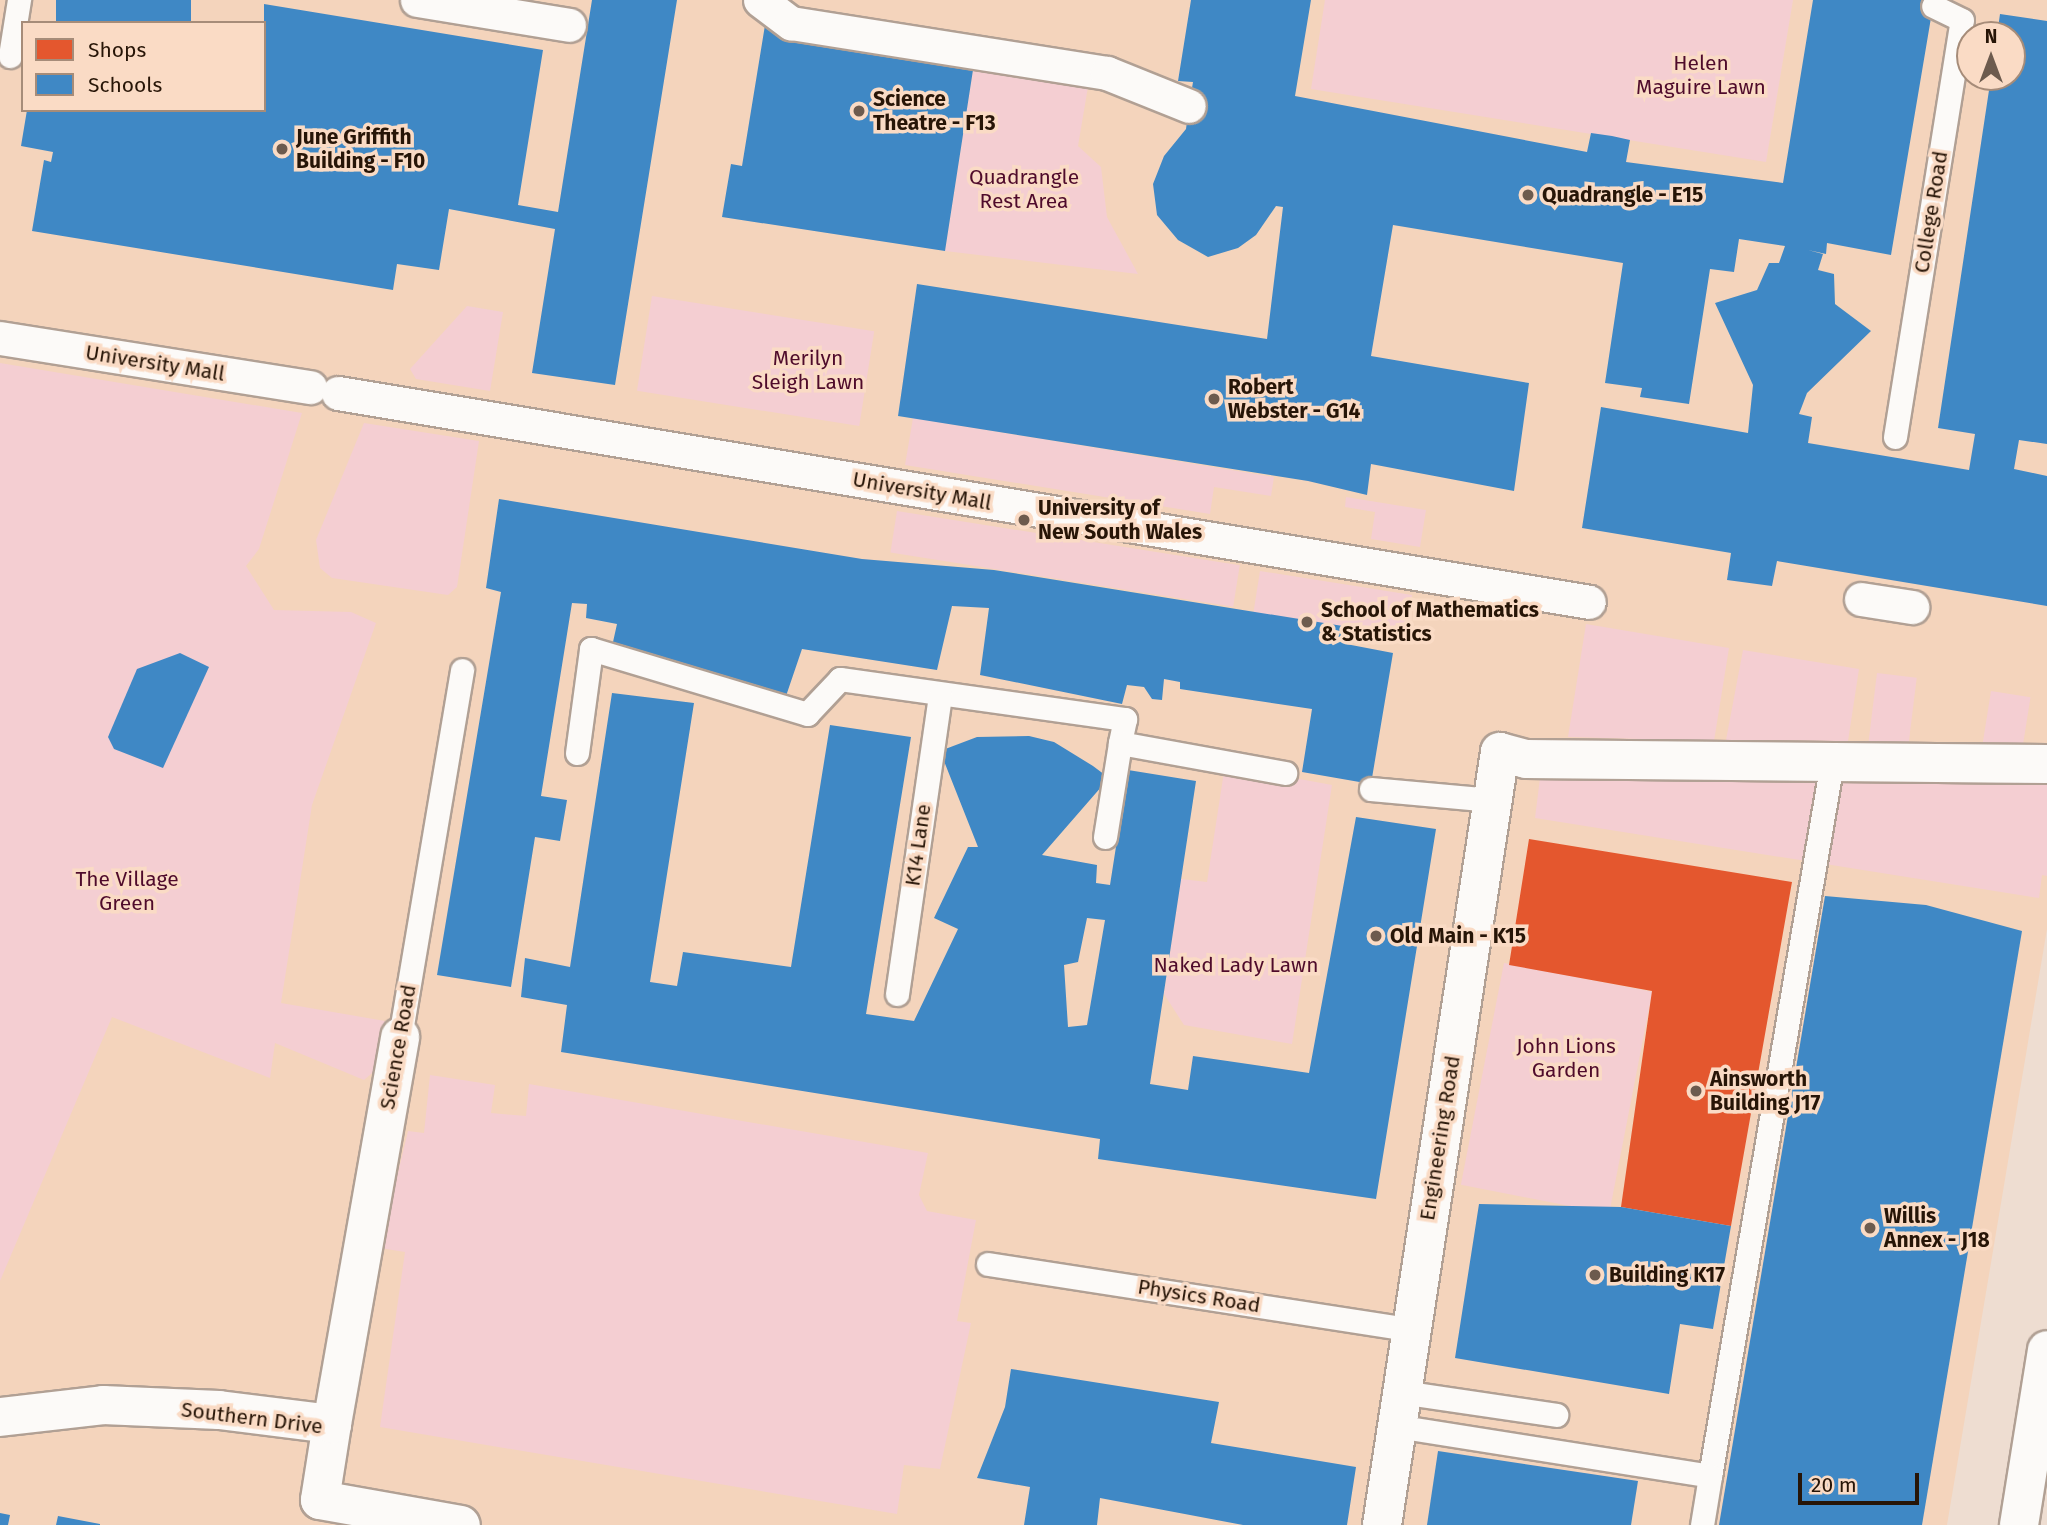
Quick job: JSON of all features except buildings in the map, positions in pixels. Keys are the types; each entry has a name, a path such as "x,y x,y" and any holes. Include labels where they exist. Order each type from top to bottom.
{"street":[{"path":"416,0 569,25"},
{"path":"761,0 791,23 1107,73 1189,106"},
{"name":"University Mall","path":"0,338 1589,602"},
{"path":"1861,599 1912,607"},
{"name":"Engineering Road","path":"1382,1525 1500,752 1526,759 1832,762"},
{"path":"1832,762 2047,764"},
{"name":"Science Road","path":"332,1424 400,1037"},
{"path":"2020,1525 2047,1350"},
{"name":"Southern Drive","path":"0,1417 103,1405 219,1410 332,1424 320,1500 461,1525"}],"lane":[{"path":"9,56 19,0"},
{"name":"College Road","path":"1895,437 1962,20 1933,6"},
{"path":"577,753 591,649 807,714 840,679 1125,719 1105,837"},
{"name":"Science Road","path":"400,1037 462,670"},
{"name":"K14 Lane","path":"897,994 940,695"},
{"path":"1120,743 1285,773"},
{"path":"1702,1525 1832,762"},
{"path":"1371,789 1492,800"},
{"name":"Physics Road","path":"988,1264 1410,1329"},
{"path":"1399,1409 1710,1476"},
{"path":"1399,1409 1556,1415"}],"shaded area":[{"name":"University of New South Wales","path":"0,0 2047,0 2047,929 1947,1525 0,1525"}],"green space":[{"name":"Helen Maguire Lawn","path":"1325,0 1793,0 1766,162 1311,89"},
{"name":"Quadrangle Rest Area","path":"975,57 1090,75 1078,146 1101,167 1107,217 1138,274 945,251"},
{"name":"Merilyn Sleigh Lawn","path":"652,296 874,331 859,426 637,391"},
{"path":"467,306 503,312 490,391 416,379 410,369"},
{"name":"The Village Green","path":"0,363 302,413 259,549 246,566 274,610 351,612 376,623 312,805 281,1003 385,1021 378,1068 364,1080 275,1043 270,1078 112,1017 0,1281"},
{"path":"913,418 1274,477 1271,496 1214,487 1210,514 905,465"},
{"path":"364,423 479,441 457,587 448,595 332,578 320,568 316,540"},
{"path":"1346,497 1426,510 1420,547 1371,539 1375,512 1345,507"},
{"path":"897,511 1240,565 1233,607 890,552"},
{"path":"1260,571 1412,595 1406,637 1253,612"},
{"path":"1586,624 1729,648 1714,741 1568,737"},
{"path":"1743,650 1859,669 1848,741 1726,740"},
{"path":"1877,673 1917,678 1908,746 1869,741"},
{"path":"1991,691 2031,697 2022,752 1982,745"},
{"name":"Naked Lady Lawn","path":"1225,765 1332,785 1292,1044 1184,1025 1164,994 1181,879 1207,882"},
{"path":"1541,770 2047,777 2047,876 2042,875 2039,898 1535,818"},
{"name":"John Lions Garden","path":"1504,963 1652,992 1609,1214 1461,1185"},
{"path":"430,1075 495,1085 491,1113 526,1116 529,1084 928,1153 919,1195 927,1211 976,1220 957,1321 971,1323 940,1469 904,1465 897,1514 380,1427 405,1252 380,1248 408,1131 424,1133"}],"place":[{"name":"Science Theatre - F13","path":"859,111"},
{"name":"June Griffith Building - F10","path":"282,149"},
{"name":"Quadrangle - E15","path":"1528,195"},
{"name":"Robert Webster - G14","path":"1214,399"},
{"name":"University of New South Wales","path":"1024,520"},
{"name":"School of Mathematics & Statistics","path":"1307,622"},
{"name":"Old Main - K15","path":"1376,936"},
{"name":"Ainsworth Building J17","path":"1696,1091"},
{"name":"Willis Annex - J18","path":"1870,1228"},
{"name":"Building K17","path":"1595,1275"}]}
